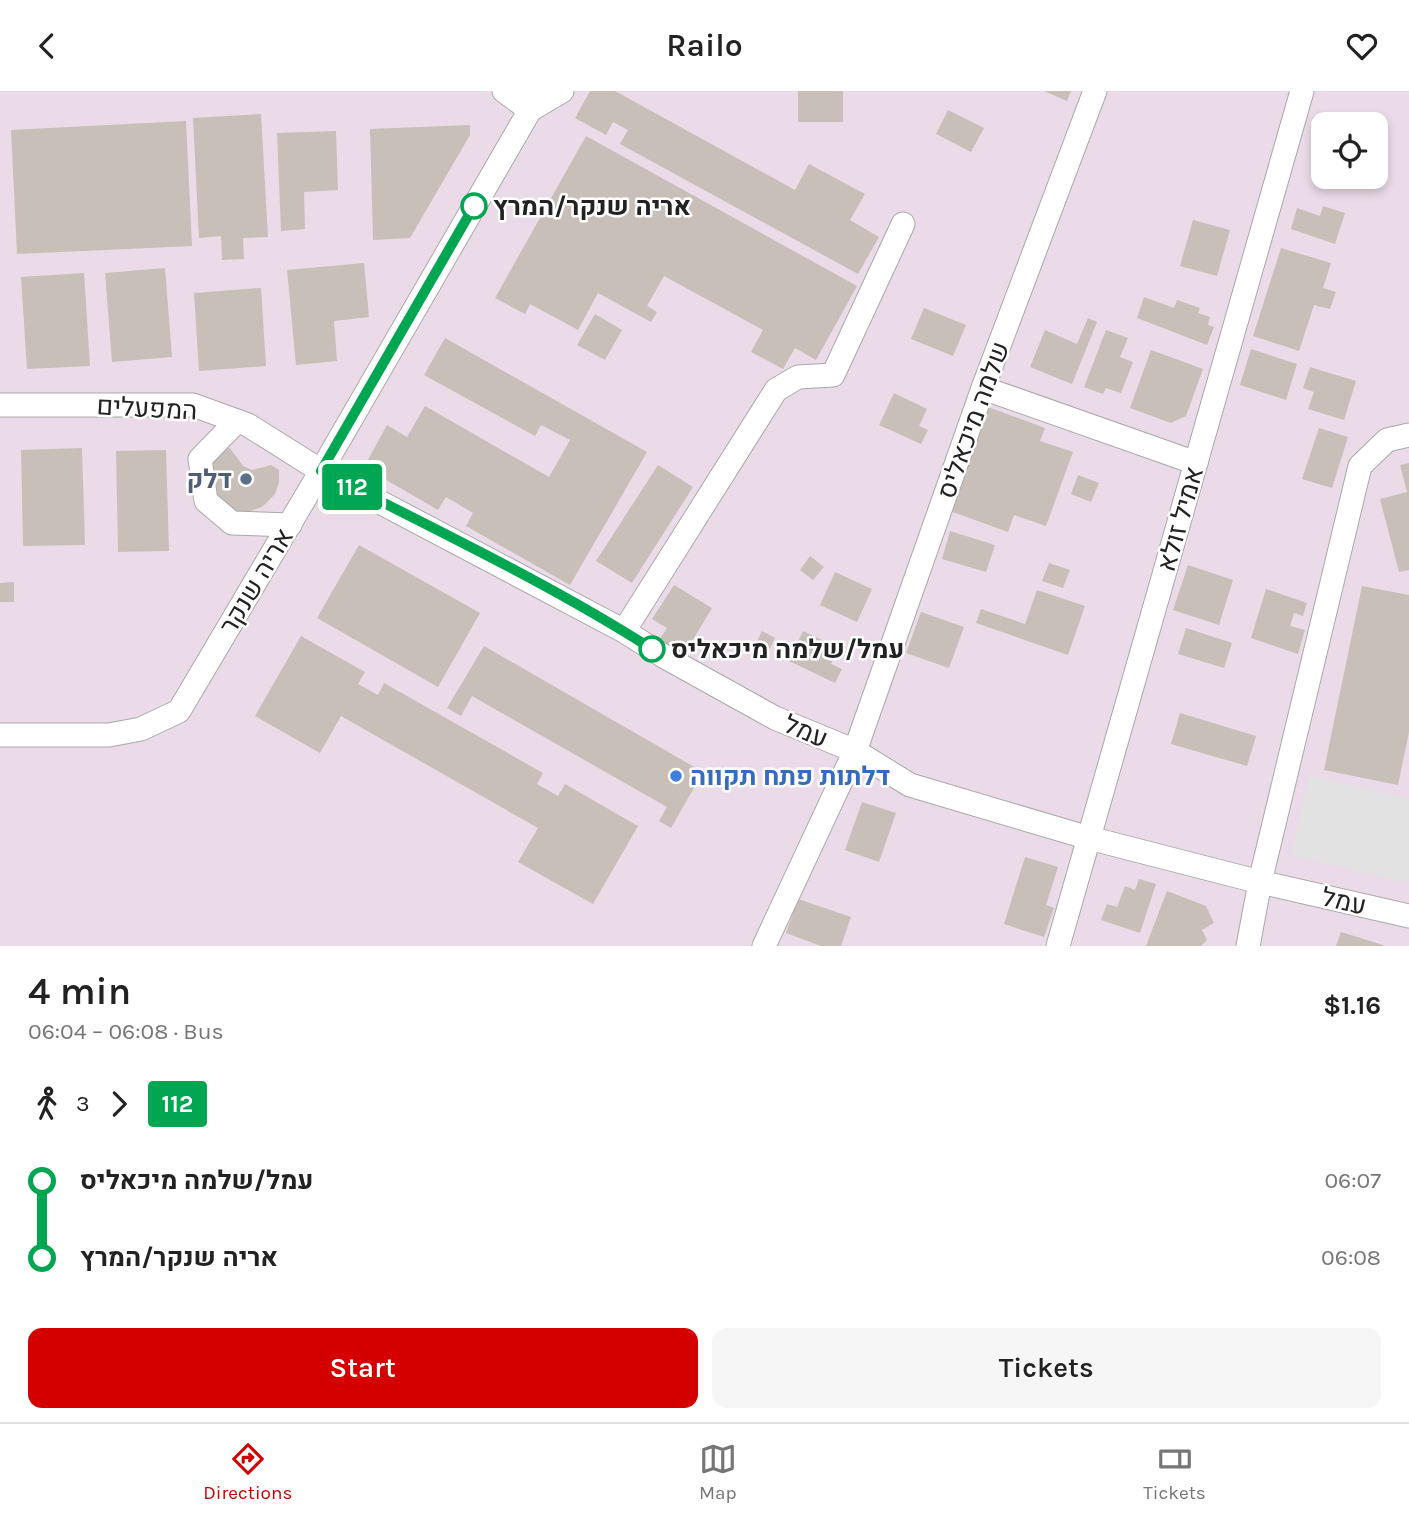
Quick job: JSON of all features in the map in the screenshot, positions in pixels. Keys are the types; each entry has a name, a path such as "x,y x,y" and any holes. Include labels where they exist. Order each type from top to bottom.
{"street":[{"path":"504,91 533,100"},
{"name":"אריה שנקר","path":"0,735 109,735 141,729 179,711 321,471 533,100 562,91"},
{"name":"שלמה מיכאליס","path":"764,946 855,751 984,388 1095,91"},
{"name":"אמיל זולא","path":"1058,946 1301,91"},
{"path":"624,631 776,390 798,377 832,375 903,223"},
{"path":"984,388 1196,463"},
{"name":"המפעלים","path":"0,405 193,405 248,425 321,471"},
{"path":"237,421 200,459 206,501 232,523 289,525"},
{"path":"1248,946 1260,882 1360,466 1387,440 1409,435"},
{"name":"עמל","path":"321,471 624,631 775,718 855,751 910,785 1089,838 1260,882 1409,916"}],"shaded area":[{"path":"0,91 1409,91 1409,946 0,946"},
{"path":"1310,775 1409,799 1409,883 1291,855"}],"building":[{"path":"590,91 615,91 795,190 809,164 865,194 850,220 879,237 858,274 620,144 628,130 613,122 606,135 575,118"},
{"path":"798,91 843,91 843,122 798,122"},
{"path":"1044,91 1071,91 1067,101"},
{"path":"948,110 984,128 971,152 936,134"},
{"path":"261,114 268,237 243,238 244,259 222,260 221,236 199,238 193,118"},
{"path":"186,121 192,246 17,254 11,130"},
{"path":"470,125 470,135 410,238 373,240 370,129"},
{"path":"336,131 338,190 304,192 305,229 281,231 277,133"},
{"path":"586,136 857,286 816,360 795,348 783,369 751,352 763,330 664,276 647,306 657,312 651,322 598,293 578,330 530,304 525,314 495,298"},
{"path":"1323,206 1345,213 1335,244 1291,229 1297,208 1320,216"},
{"path":"1193,220 1230,230 1217,276 1180,266"},
{"path":"1281,248 1331,263 1323,288 1336,292 1330,309 1314,305 1299,351 1253,336"},
{"path":"364,263 369,317 334,321 337,361 296,365 287,270"},
{"path":"165,268 172,357 112,362 105,273"},
{"path":"84,273 90,366 27,369 21,277"},
{"path":"261,288 266,366 199,371 194,293"},
{"path":"1144,297 1174,308 1177,300 1200,308 1198,313 1210,317 1208,325 1214,327 1207,345 1137,318"},
{"path":"924,308 966,325 953,356 911,339"},
{"path":"595,314 622,330 605,360 577,345"},
{"path":"1088,318 1097,322 1072,384 1030,367 1045,330 1077,344"},
{"path":"1106,330 1128,338 1120,357 1133,362 1121,393 1106,388 1103,394 1084,387"},
{"path":"445,338 647,452 570,585 466,526 473,513 446,497 438,510 364,467 387,425 407,437 425,406 549,477 570,440 541,425 535,436 424,375"},
{"path":"1251,349 1297,364 1286,400 1240,385"},
{"path":"1151,350 1203,369 1186,416 1171,423 1130,408"},
{"path":"1310,367 1356,381 1344,420 1308,409 1314,392 1303,388"},
{"path":"894,393 927,409 919,426 928,430 921,444 879,425"},
{"path":"988,407 1045,428 1040,441 1073,452 1046,526 1014,515 1008,532 950,511"},
{"path":"1319,428 1348,437 1332,488 1302,479"},
{"path":"82,448 85,545 23,546 21,450"},
{"path":"230,448 243,466 252,470 271,465 279,470 275,494 262,507 238,511 227,507 216,497 209,473 212,462 221,450"},
{"path":"166,450 169,551 118,552 116,451"},
{"path":"1409,463 1409,570 1399,572 1380,499 1407,492 1400,465"},
{"path":"658,465 693,487 632,583 596,561"},
{"path":"1078,475 1099,483 1091,502 1071,494"},
{"path":"950,531 995,545 986,572 942,559"},
{"path":"359,545 480,613 438,687 317,618"},
{"path":"810,556 824,567 813,580 800,570"},
{"path":"1049,563 1070,570 1063,588 1042,581"},
{"path":"1188,565 1233,580 1219,625 1173,610"},
{"path":"835,572 872,589 857,622 820,605"},
{"path":"14,582 14,602 0,602 0,583"},
{"path":"674,585 712,608 680,661 655,646 667,628 652,619"},
{"path":"1362,586 1409,595 1409,732 1398,785 1324,770"},
{"path":"1266,589 1307,603 1303,616 1294,613 1290,626 1305,630 1298,654 1251,638"},
{"path":"1037,590 1085,606 1068,655 976,623 981,609 1025,624"},
{"path":"921,612 964,627 949,668 906,653"},
{"path":"1186,628 1232,643 1224,668 1178,654"},
{"path":"762,631 775,638 764,661 751,654"},
{"path":"803,631 839,648 831,664 842,669 835,683 789,661"},
{"path":"301,636 365,672 358,684 378,695 384,683 543,773 537,784 558,796 565,784 638,826 593,904 518,862 538,828 341,716 320,753 255,716"},
{"path":"484,646 703,772 671,828 659,821 667,807 472,696 461,716 447,708"},
{"path":"1180,713 1256,736 1247,766 1171,744"},
{"path":"862,802 896,813 879,862 845,850"},
{"path":"1025,857 1058,867 1046,905 1054,908 1044,937 1004,924"},
{"path":"1139,879 1156,884 1140,933 1101,920 1107,904 1117,907 1125,886 1135,890"},
{"path":"1167,891 1206,906 1214,923 1202,930 1207,940 1201,946 1146,946"},
{"path":"798,899 851,917 841,946 821,946 786,933"},
{"path":"1341,932 1383,945 1383,946 1336,946"}],"bus line":[{"name":"112","path":"474,206 321,471 537,583 652,649"}],"place":[{"name":"אריה שנקר/המרץ","path":"474,206"},
{"name":"דלק","path":"246,479"},
{"name":"עמל/שלמה מיכאליס","path":"652,649"},
{"name":"דלתות פתח תקווה","path":"676,776"}]}
